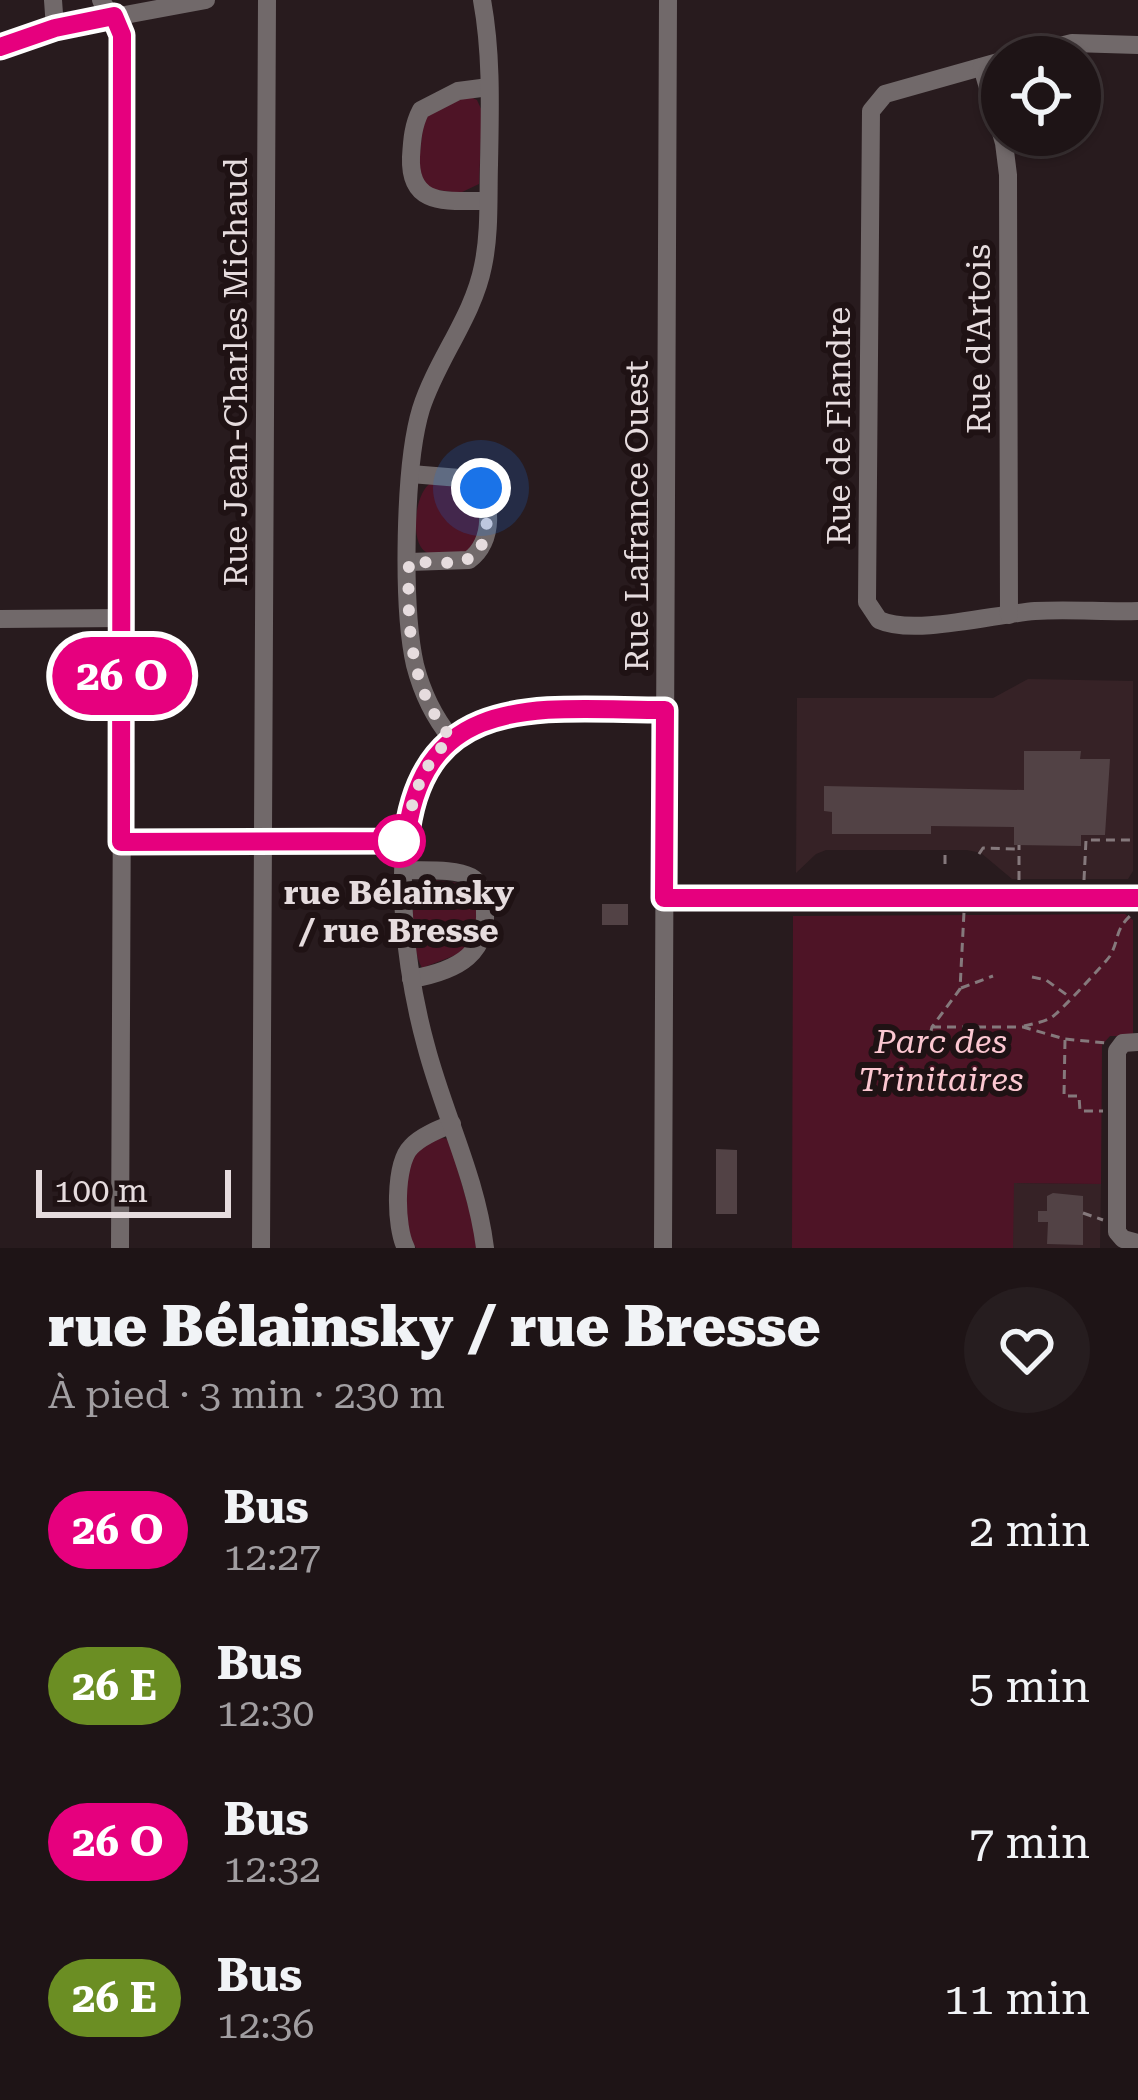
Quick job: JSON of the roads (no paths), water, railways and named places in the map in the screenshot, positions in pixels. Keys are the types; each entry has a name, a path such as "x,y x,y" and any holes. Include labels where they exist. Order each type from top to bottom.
{"street":[{"path":"53,0 55,28"},
{"path":"100,0 122,35 125,80 120,1248"},
{"path":"0,47 55,28 206,0"},
{"name":"Rue Jean-Charles Michaud","path":"261,1248 266,0"},
{"path":"451,738 431,710 414,662 411,474 420,411 482,273 489,87 482,0"},
{"name":"Rue Lafrance Ouest","path":"663,1248 668,0"},
{"path":"1101,44 1138,46"},
{"name":"Rue de Flandre","path":"981,67 885,94 871,111 867,595 873,614 886,624 973,621 1052,610 1138,611"},
{"path":"488,201 429,197 416,185 411,167 413,130 421,110 458,91 489,87"},
{"name":"Rue d'Artois","path":"1006,156 1009,615"},
{"path":"409,562 470,560 484,544 487,522 484,495 475,482 411,474"},
{"path":"0,619 122,618"},
{"path":"485,1248 473,1184 425,1044 411,979 406,841 420,782 437,752 471,725 513,713 665,710"},
{"path":"121,842 406,841"},
{"path":"405,870 470,877 480,885 485,905 484,933 474,953 446,969 411,979"},
{"path":"664,898 964,898 1134,906"},
{"path":"1128,1044 1117,1102 1117,1232 1138,1243"},
{"path":"1117,1102 1138,1092"},
{"path":"406,1248 399,1225 403,1159 413,1144 452,1124"}],"place":[{"name":"rue Bélainsky / rue Bresse","path":"399,841"}],"park label":[{"name":"Parc des Trinitaires","path":"941,1060"}]}
